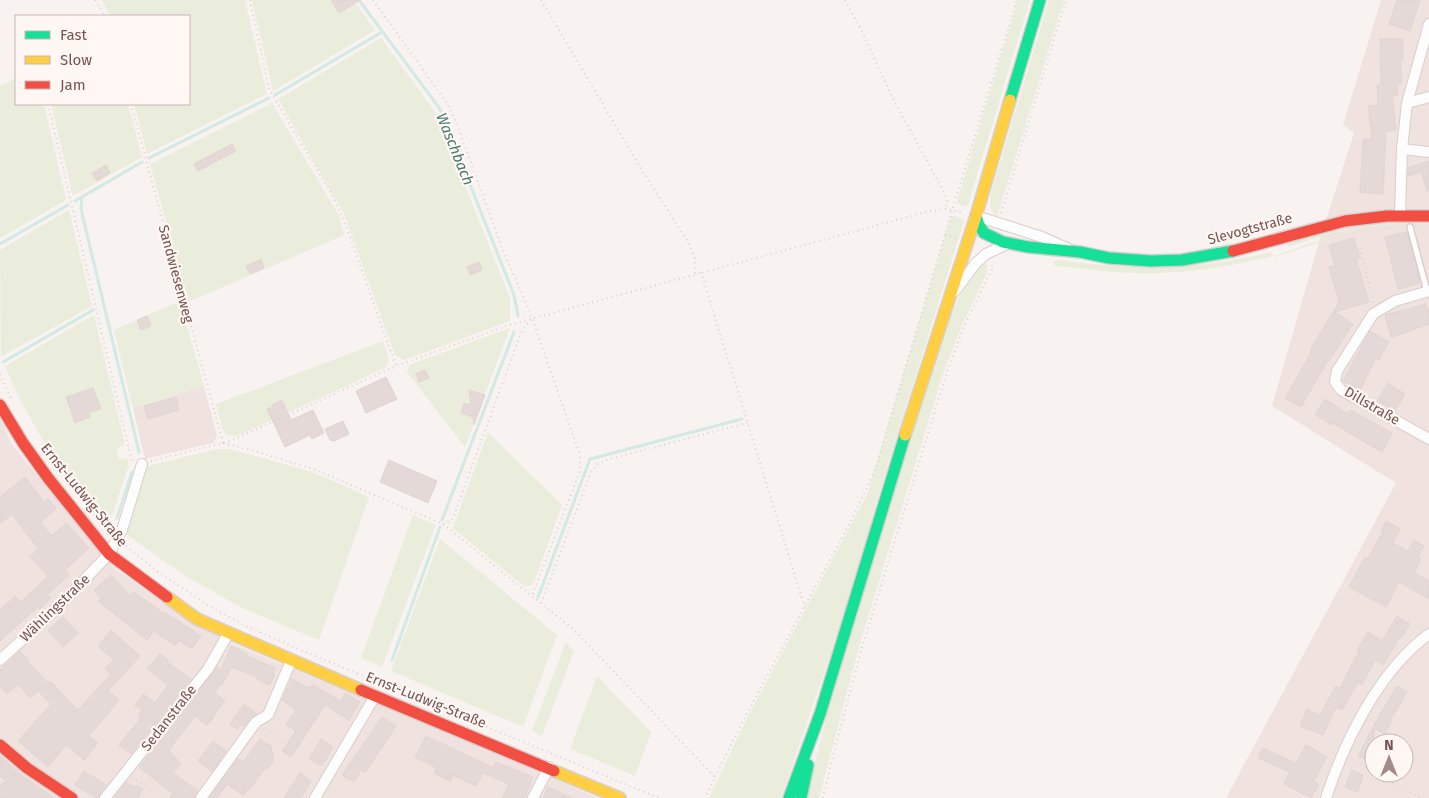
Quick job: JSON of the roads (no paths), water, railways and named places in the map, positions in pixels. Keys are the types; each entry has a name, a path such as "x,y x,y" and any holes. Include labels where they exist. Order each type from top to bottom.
{"street":[{"path":"789,798 820,714 916,398 976,216 1040,0"},
{"path":"1400,215 1402,149 1408,103 1429,24"},
{"path":"1408,103 1429,97"},
{"path":"1402,149 1429,152"},
{"name":"Slevogtstraße","path":"976,216 978,224 985,233 1009,243 1031,248 1157,261 1191,259 1231,251 1341,221 1379,215 1429,216"},
{"name":"Slevogtstraße","path":"976,216 1042,237 1077,252"},
{"path":"950,298 976,263 986,254 1009,243"},
{"name":"Dillstraße","path":"1428,291 1395,301 1375,312 1337,371 1335,382 1341,390 1429,439"},
{"name":"Ernst-Ludwig-Straße","path":"0,406 28,450 110,554 197,619 291,661 620,798"},
{"name":"Wählingstraße","path":"0,660 57,608 110,554 118,539 142,464"},
{"name":"Sedanstraße","path":"105,798 208,669 228,634"},
{"path":"1326,798 1356,726 1376,692 1400,662 1429,634"},
{"path":"201,798 256,722 268,715 291,661"},
{"path":"315,798 375,696"},
{"path":"801,798 820,714"},
{"path":"0,745 27,768 72,798"},
{"path":"533,798 549,767"}],"lane":[{"name":"Dillstraße","path":"1410,227 1428,291"}],"waterway":[{"name":"Waschbach","path":"359,0 440,109 514,295 518,316"},
{"path":"275,95 382,32"},
{"path":"149,158 269,98"},
{"path":"75,201 142,162"},
{"path":"82,197 81,209 139,452"},
{"path":"0,244 68,205"},
{"path":"3,362 93,310"},
{"path":"442,520 514,332"},
{"path":"538,597 590,459 742,419"},
{"path":"117,518 132,472"},
{"path":"392,660 440,527"}]}
